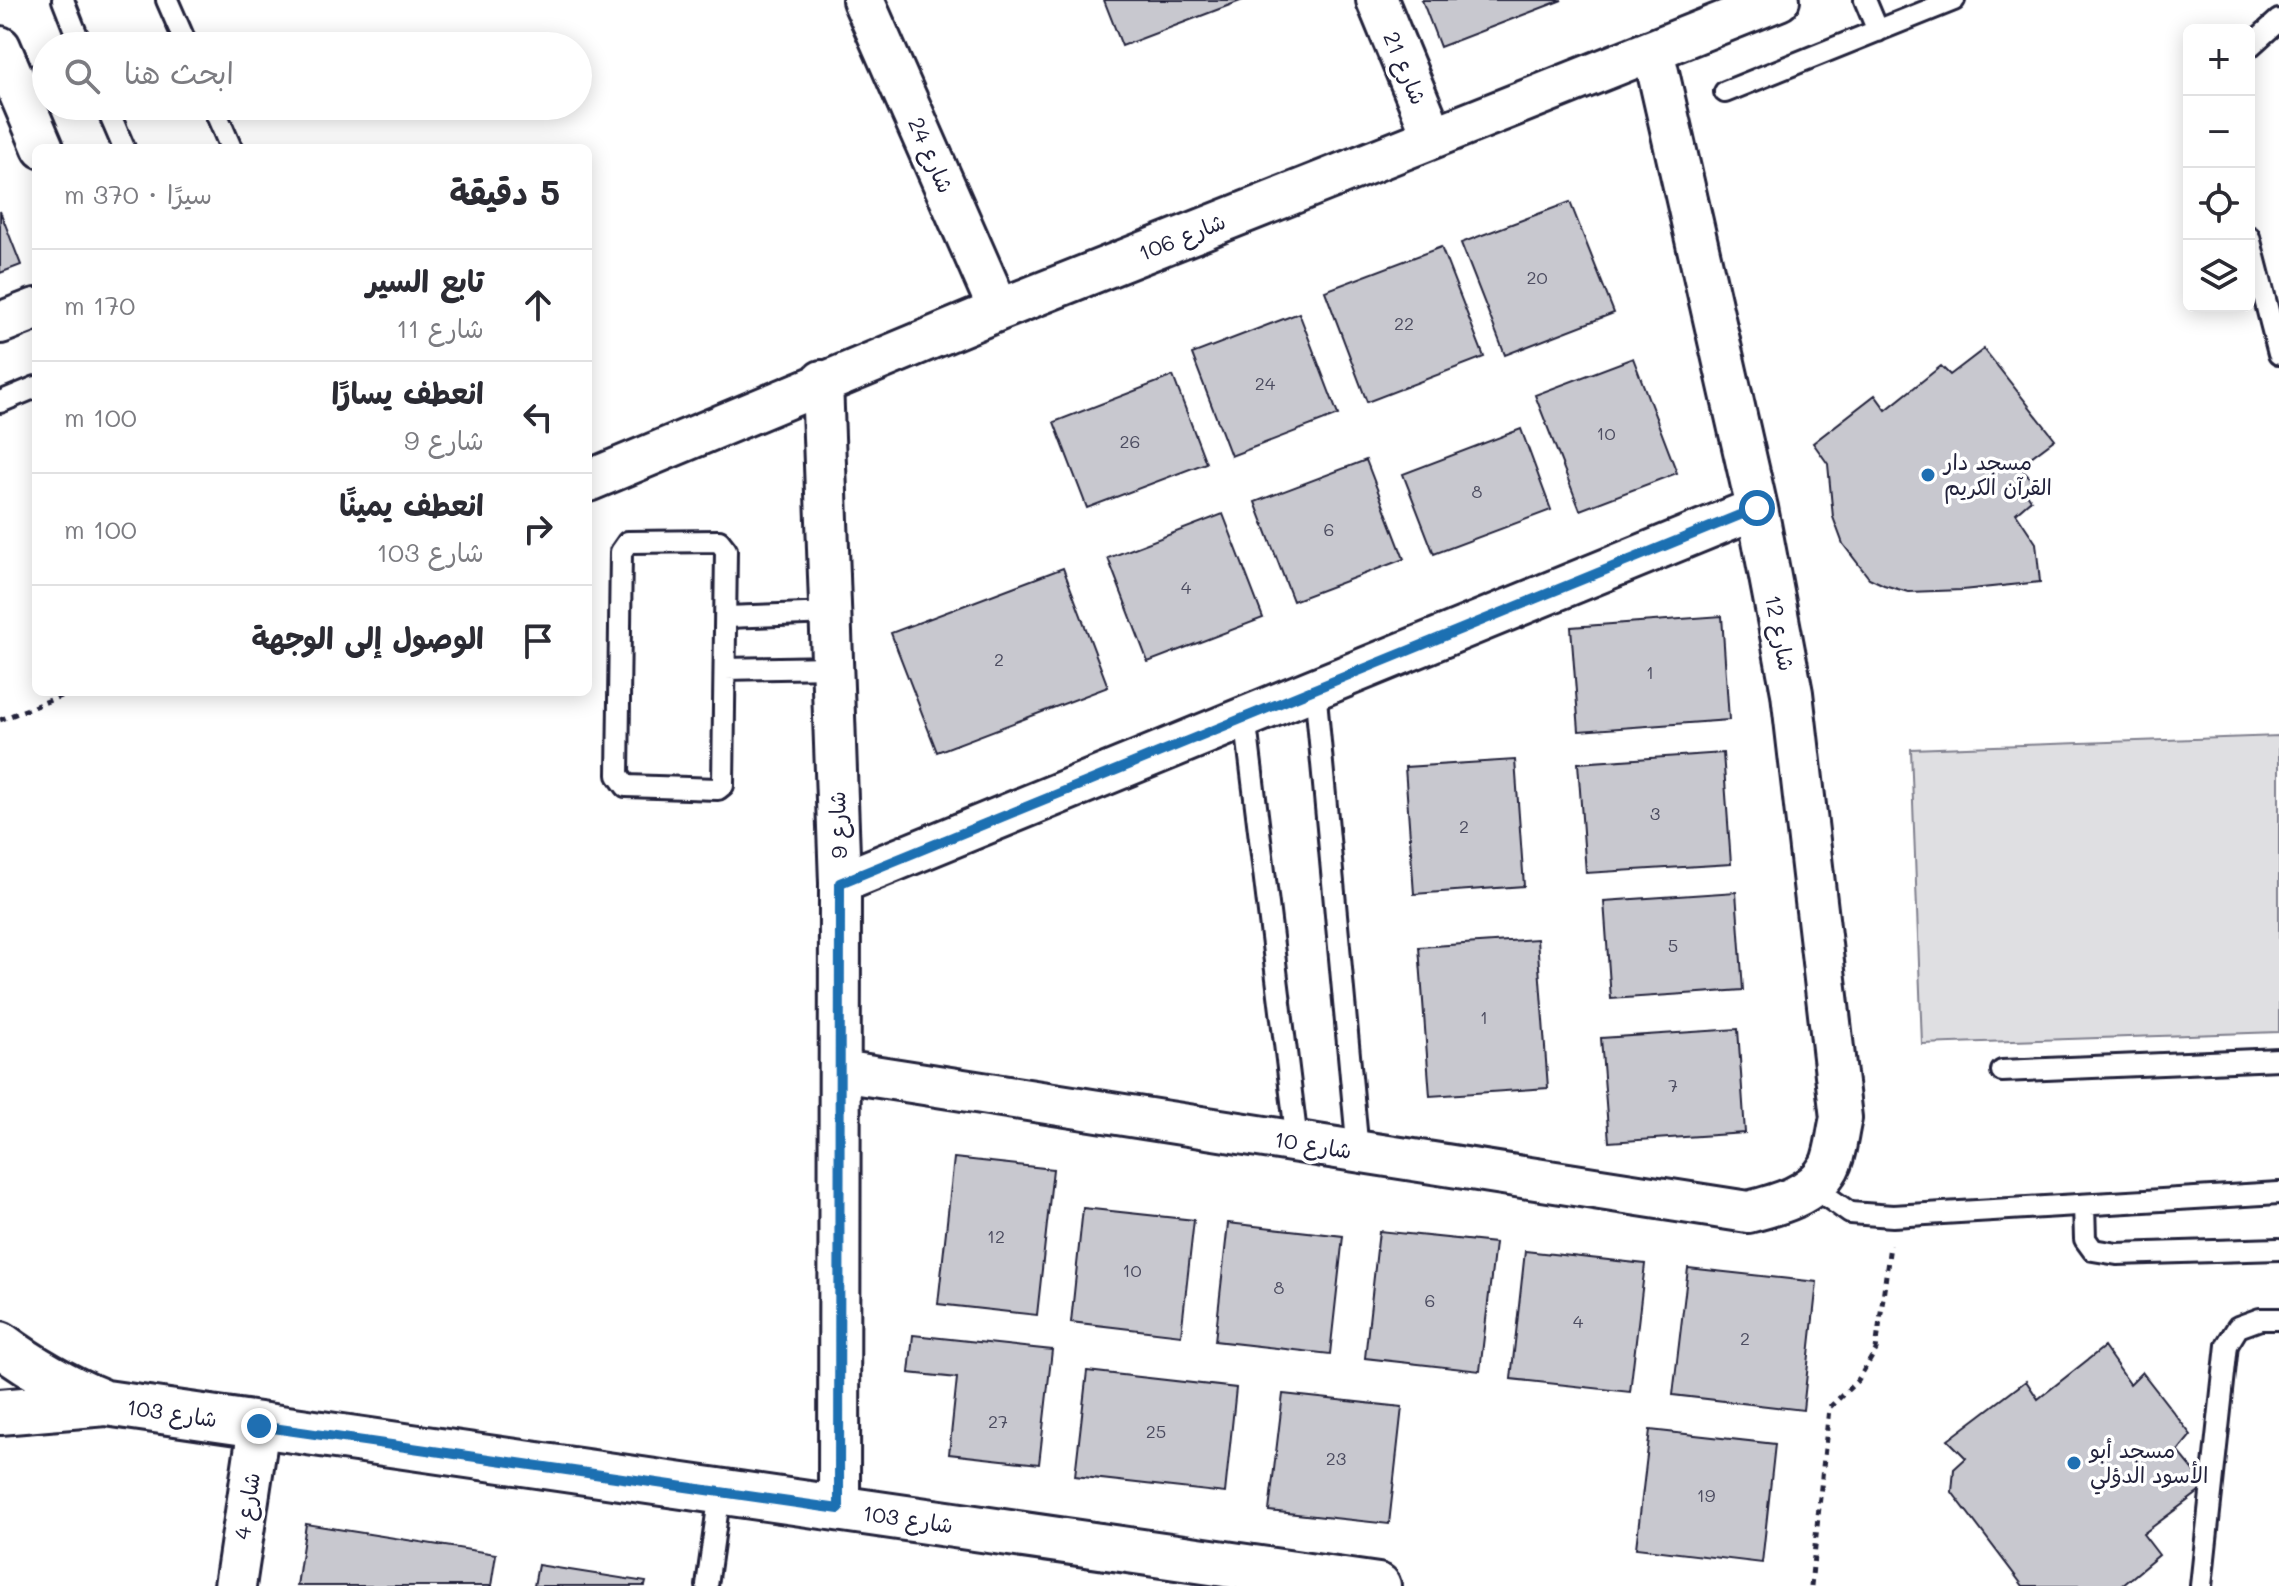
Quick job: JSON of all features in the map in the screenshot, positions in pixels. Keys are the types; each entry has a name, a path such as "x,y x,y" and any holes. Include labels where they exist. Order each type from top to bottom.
{"street":[{"name":"شارع 24","path":"863,0 999,310"},
{"name":"شارع 21","path":"1377,0 1433,136"},
{"name":"شارع 106","path":"592,479 822,381 1779,0"},
{"path":"0,47 32,107"},
{"name":"شارع 12","path":"1653,50 1757,508 1792,693 1841,1118 1829,1167 1799,1194"},
{"path":"0,323 32,311"},
{"name":"شارع 9","path":"822,381 840,883 839,1509"},
{"path":"840,883 1757,508"},
{"name":"شارع 10","path":"841,1071 1748,1212 1799,1194"},
{"name":"شارع 103","path":"0,1344 28,1366 66,1387 106,1403 1378,1586"},
{"name":"شارع 103","path":"0,1412 106,1403"},
{"name":"شارع 4","path":"235,1586 259,1426"}],"lane":[{"path":"63,0 76,32"},
{"path":"167,0 181,32"},
{"path":"1865,0 1878,31"},
{"path":"1725,92 1878,31 1907,9 1954,0"},
{"path":"2255,42 2279,20"},
{"path":"112,120 122,144"},
{"path":"219,120 229,144"},
{"path":"2250,240 2279,354"},
{"path":"0,402 32,389"},
{"path":"719,541 726,550 727,617 723,785 718,789 626,786 618,775 623,546 628,542 719,541"},
{"path":"727,617 831,613"},
{"path":"725,669 832,667"},
{"path":"1315,688 1358,1152"},
{"path":"1245,716 1297,1142"},
{"path":"2002,1071 2279,1059"},
{"path":"1799,1194 1850,1213 1893,1216 2279,1193"},
{"path":"2084,1205 2085,1239 2093,1250 2117,1254 2279,1249"},
{"path":"2201,1586 2227,1345 2238,1327 2260,1319 2279,1319"},
{"path":"707,1586 720,1492"}],"path":[{"path":"0,720 61,696"},
{"path":"1811,1586 1829,1408 1858,1380 1876,1350 1893,1216"}],"shaded area":[{"path":"2279,736 2279,1032 1922,1044 1911,749"}],"building":[{"path":"1104,0 1243,0 1122,46"},
{"path":"1422,0 1562,0 1440,47"},
{"path":"1570,202 1614,313 1505,355 1461,243"},
{"path":"0,211 21,265 0,273"},
{"path":"1441,247 1484,357 1367,402 1325,291"},
{"path":"1299,313 1338,415 1231,456 1192,354"},
{"name":"مسجد دار القرآن الكريم","path":"1984,349 2055,439 2019,466 2034,483 2025,491 2031,500 2016,513 2036,543 2040,582 1908,592 1884,585 1869,578 1843,544 1833,517 1828,464 1813,443 1875,395 1886,410 1941,366 1950,375"},
{"path":"1633,358 1677,473 1580,510 1535,395"},
{"path":"1173,376 1206,463 1087,508 1054,422"},
{"path":"1521,429 1551,510 1434,554 1403,474"},
{"path":"1366,460 1404,559 1293,601 1255,502"},
{"path":"1223,514 1263,618 1148,662 1108,558"},
{"path":"1063,568 1108,687 937,752 891,633"},
{"path":"1722,616 1729,720 1579,731 1571,627"},
{"path":"1723,753 1731,864 1586,873 1578,763"},
{"path":"1515,760 1524,886 1414,894 1405,767"},
{"path":"1736,892 1743,990 1611,999 1604,901"},
{"path":"1537,939 1548,1088 1430,1096 1419,947"},
{"path":"1738,1029 1745,1133 1609,1142 1601,1038"},
{"path":"954,1158 1053,1169 1037,1315 938,1304"},
{"path":"1083,1208 1194,1220 1181,1335 1071,1322"},
{"path":"1228,1223 1343,1236 1330,1354 1215,1341"},
{"path":"1379,1231 1495,1243 1480,1371 1365,1358"},
{"path":"1525,1251 1645,1264 1630,1392 1511,1379"},
{"path":"1688,1268 1817,1282 1803,1410 1673,1395"},
{"path":"913,1335 1052,1350 1039,1464 949,1454 957,1378 909,1373"},
{"name":"مسجد أبو الأسود الدؤلي","path":"2104,1347 2130,1384 2142,1372 2191,1435 2178,1451 2207,1486 2143,1534 2159,1555 2122,1586 2023,1586 1952,1492 1954,1469 1966,1458 1948,1440 2026,1381 2038,1399"},
{"path":"1087,1371 1236,1388 1225,1493 1075,1476"},
{"path":"1283,1394 1402,1407 1389,1524 1269,1511"},
{"path":"1650,1430 1775,1444 1762,1563 1636,1548"},
{"path":"306,1524 496,1554 491,1586 297,1586"},
{"path":"538,1565 646,1582 645,1586 534,1586"}],"place":[{"name":"مسجد دار القرآن الكريم","path":"1928,475"},
{"name":"مسجد أبو الأسود الدؤلي","path":"2074,1463"}],"route":[{"path":"259,1426 839,1509 840,883 1757,508"}]}
